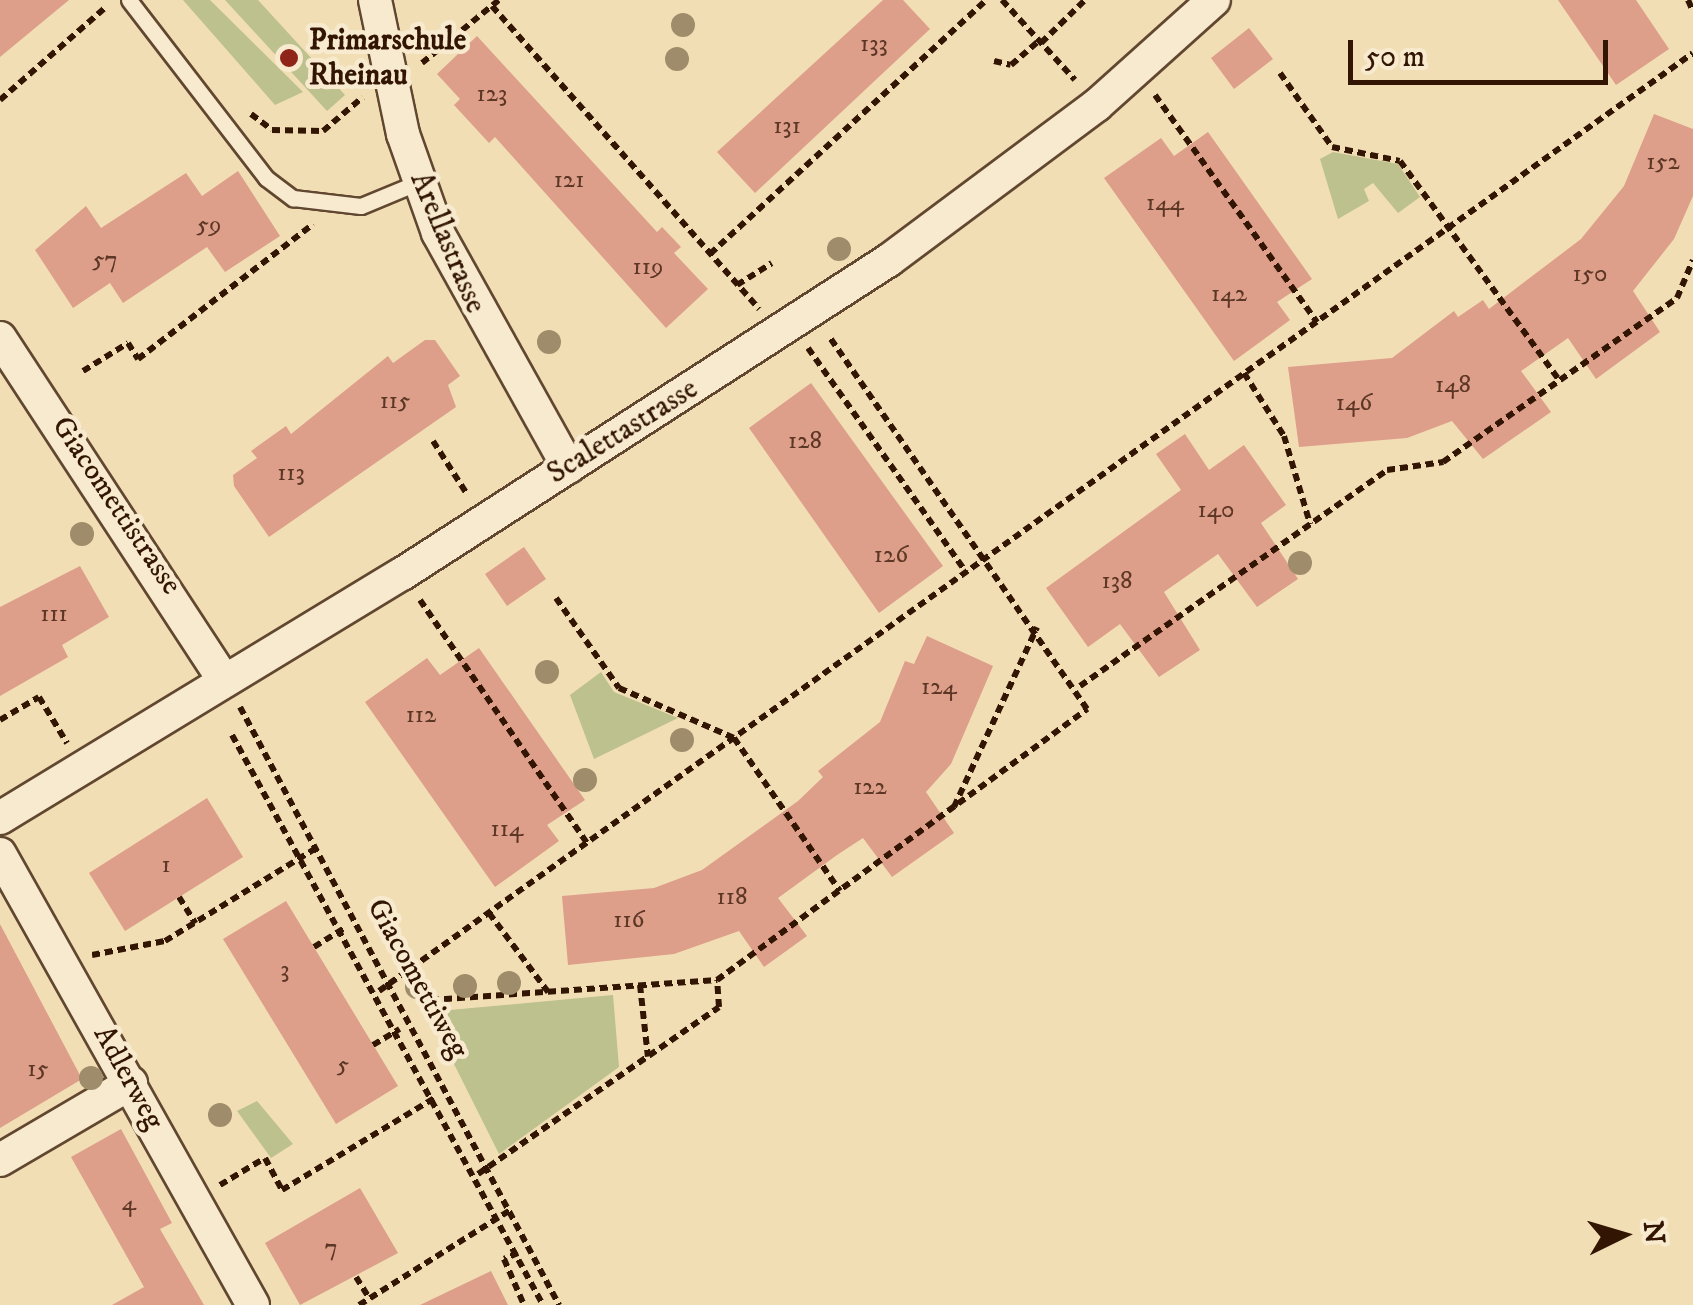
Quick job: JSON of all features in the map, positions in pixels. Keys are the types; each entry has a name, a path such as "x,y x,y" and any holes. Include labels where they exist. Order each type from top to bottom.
{"street":[{"name":"Arellastrasse","path":"375,0 419,182 482,323 568,467"},
{"name":"Scalettastrasse","path":"0,818 402,574 794,323 1098,105 1214,0"},
{"name":"Giacomettistrasse","path":"0,338 224,680"},
{"name":"Adlerweg","path":"0,854 253,1305"},
{"path":"0,1160 130,1082"}],"lane":[{"path":"129,0 266,178 326,207 361,206 419,182"}],"path":[{"path":"0,100 114,0"},
{"path":"710,254 986,0"},
{"path":"1002,0 1098,105"},
{"path":"994,61 1011,65 1086,0"},
{"path":"1688,0 1693,12"},
{"path":"410,969 431,1000 717,980 1068,728 1087,708 1080,686 987,557 794,323 737,285 495,3 431,48 414,78"},
{"path":"379,991 1693,53"},
{"path":"1137,69 1317,322"},
{"path":"1280,73 1332,147 1400,161 1559,380"},
{"path":"240,100 272,130 296,134 349,118 366,92"},
{"path":"83,371 128,342 138,359 300,242 326,207"},
{"path":"1080,686 1387,470 1442,462 1676,298 1693,260"},
{"path":"737,285 772,263"},
{"path":"794,323 966,572"},
{"path":"1244,373 1284,436 1310,524"},
{"path":"433,441 484,521"},
{"path":"402,574 586,843"},
{"path":"556,598 619,688 734,738 840,892"},
{"path":"952,810 1037,626"},
{"name":"Giacomettiweg","path":"224,680 393,981 560,1305"},
{"path":"0,720 39,697 82,768"},
{"name":"Giacomettiweg","path":"232,734 305,855 400,1029 543,1305"},
{"path":"65,967 165,941 318,847"},
{"path":"179,897 195,923"},
{"path":"488,913 548,992"},
{"path":"314,946 344,928"},
{"path":"478,1174 719,1007 717,980"},
{"path":"640,985 648,1057"},
{"path":"373,1045 400,1029"},
{"path":"195,1200 264,1158 282,1190 436,1097"},
{"path":"359,1305 512,1209"},
{"path":"518,1253 504,1259 524,1305"},
{"path":"356,1277 370,1298"}],"green space":[{"path":"183,0 210,0 303,92 275,105"},
{"path":"225,0 258,0 345,95 327,111"},
{"path":"1333,152 1398,164 1420,197 1398,213 1373,183 1364,189 1369,201 1338,219 1320,159"},
{"path":"601,672 614,692 678,718 594,759 570,695"},
{"path":"613,995 619,1067 499,1154 428,1012"},
{"path":"257,1101 293,1144 271,1158 237,1111"}],"building":[{"path":"0,0 69,0 0,57"},
{"path":"883,0 903,0 930,29 755,193 717,152"},
{"path":"1558,0 1636,0 1669,49 1616,85"},
{"path":"1249,28 1273,59 1234,89 1211,58"},
{"path":"477,36 657,232 662,227 681,247 674,253 708,289 666,328 495,137 489,143 454,105 460,99 437,74"},
{"path":"1654,114 1693,129 1693,196 1674,239 1633,291 1660,332 1596,379 1568,338 1521,371 1551,412 1483,459 1452,421 1407,438 1299,447 1288,367 1392,358 1454,311 1458,317 1483,300 1489,309 1581,239 1624,186"},
{"path":"1208,132 1312,279 1277,302 1290,320 1234,361 1104,178 1161,138 1174,156"},
{"path":"238,171 280,236 225,272 207,247 123,303 110,283 73,308 35,250 86,206 101,228 186,173 202,196"},
{"path":"425,340 435,340 460,376 448,385 456,407 269,537 234,486 233,475 257,458 251,451 286,426 291,434 388,356 393,363"},
{"path":"811,383 943,566 879,613 749,428"},
{"path":"1185,434 1209,470 1244,445 1286,505 1261,523 1298,579 1257,607 1218,554 1164,592 1200,650 1159,677 1120,624 1088,647 1046,588 1181,490 1156,454"},
{"path":"524,547 546,579 507,606 485,574"},
{"path":"80,566 109,617 62,645 68,657 0,696 0,607"},
{"path":"927,636 993,666 951,764 926,792 954,833 892,877 863,838 837,855 778,898 807,936 764,967 739,931 674,954 568,965 562,896 654,888 702,870 798,801 823,777 818,771 880,722 905,661 914,664"},
{"path":"479,648 585,800 547,825 559,841 495,887 365,702 427,658 440,675"},
{"path":"207,798 243,857 125,931 89,873"},
{"path":"286,901 398,1086 336,1124 223,939"},
{"path":"0,924 82,1079 0,1128"},
{"path":"121,1129 172,1223 160,1229 204,1305 112,1305 144,1287 71,1157"},
{"path":"360,1188 398,1253 300,1305 265,1243"},
{"path":"491,1271 508,1305 420,1305"}],"place":[{"name":"Primarschule Rheinau","path":"289,58"}]}
